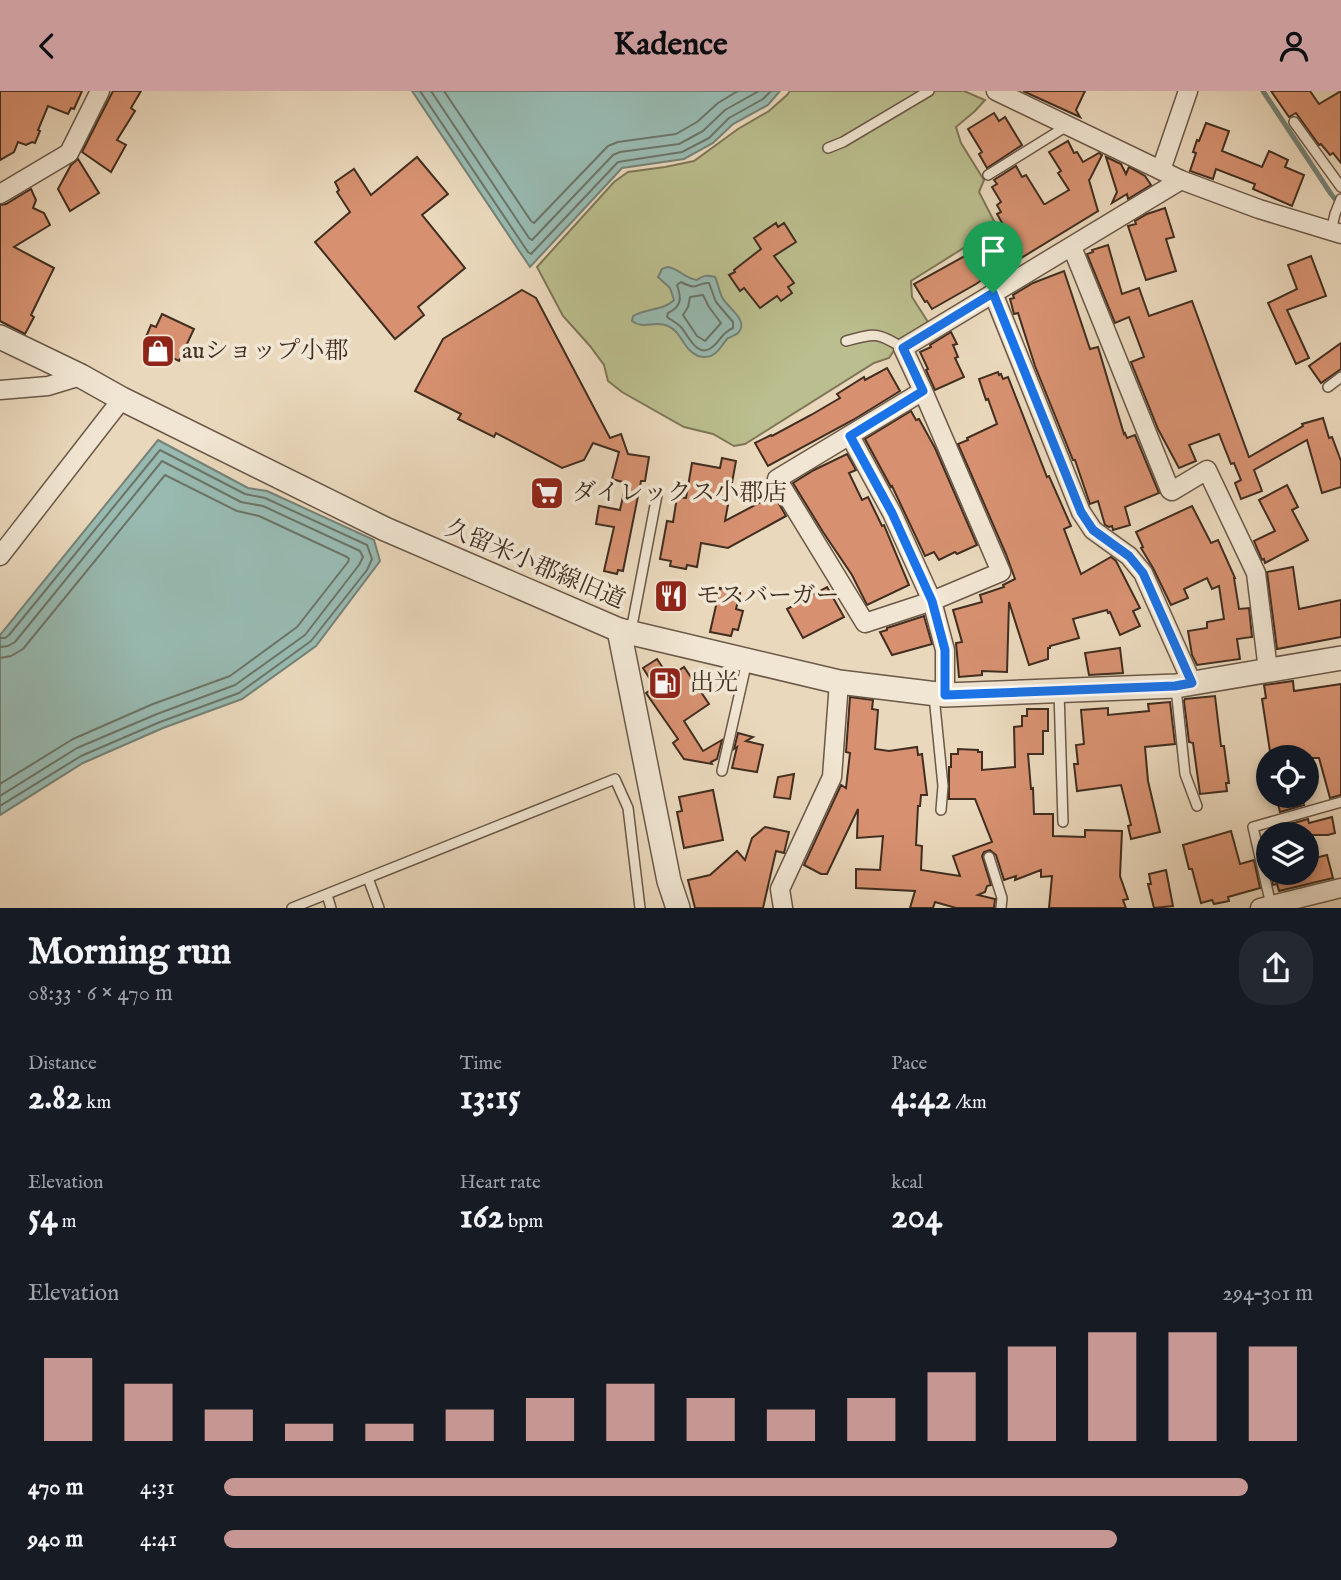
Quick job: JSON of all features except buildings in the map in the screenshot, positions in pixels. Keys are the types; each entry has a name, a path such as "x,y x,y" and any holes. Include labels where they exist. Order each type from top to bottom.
{"street":[{"path":"0,194 69,153 100,91"},
{"path":"996,91 1181,180 1259,209 1336,233"},
{"path":"1161,170 1188,91"},
{"path":"923,391 777,479 865,623 932,601 1001,572 923,391 903,348 1181,180"},
{"path":"1072,247 1170,490 1207,470 1256,573 1268,670"},
{"path":"993,293 1081,512 1093,530 1129,556 1143,573 1184,684"},
{"name":"久留米小郡線旧道","path":"0,337 384,529 625,631 747,661 839,683 940,694 1184,684 1341,659"},
{"path":"0,390 48,386 81,376"},
{"path":"0,557 122,398"},
{"path":"850,436 892,513 932,601 945,650 940,694"},
{"path":"625,631 669,881 678,908"},
{"path":"783,908 780,889 832,777 839,683"},
{"path":"1266,907 1341,888"}],"lane":[{"path":"828,148 843,142 929,91"},
{"path":"1294,122 1341,187"},
{"path":"988,176 1068,125"},
{"path":"1336,233 1335,214 1341,199"},
{"path":"846,341 870,334 886,337 903,348"},
{"path":"1328,387 1341,377"},
{"path":"625,631 657,495"},
{"path":"722,771 747,661"},
{"path":"1184,684 1185,774 1197,806"},
{"path":"1059,691 1063,822"},
{"path":"940,694 943,786 941,810"},
{"path":"292,908 615,779 628,808 640,908"},
{"path":"1266,907 1252,827 1341,802"},
{"path":"989,857 1002,898 1001,908"},
{"path":"368,878 379,908"},
{"path":"327,895 331,908"}],"green space":[{"path":"790,91 964,91 985,100 956,127 961,143 984,180 979,192 997,227 911,281 912,297 928,322 903,337 889,358 874,363 745,444 734,446 713,434 684,427 622,392 608,381 604,365 563,316 537,267 614,182 628,172 694,161 738,129 769,111"}],"water":[{"path":"412,91 780,91 768,105 733,124 713,143 684,159 622,168 530,267"},
{"path":"667,267 697,280 705,276 715,277 722,297 740,319 741,328 738,333 728,338 711,356 702,357 693,353 668,326 640,325 632,321 633,316 638,313 665,306 674,300 670,288 658,277 662,269"},
{"path":"158,440 248,488 267,491 374,540 380,561 316,646 242,699 163,728 83,763 0,815 0,635"}],"waterway":[{"path":"1263,91 1339,204"}],"place":[{"name":"auショップ小郡","path":"158,351"},
{"name":"ダイレックス小郡店","path":"547,493"},
{"name":"モスバーガー","path":"671,596"},
{"name":"出光","path":"665,683"}],"route":[{"path":"993,293 1081,512 1093,530 1129,556 1143,573 1192,683 1175,686 945,695 945,650 932,601 892,513 850,436 923,391 903,348 993,293"}]}
